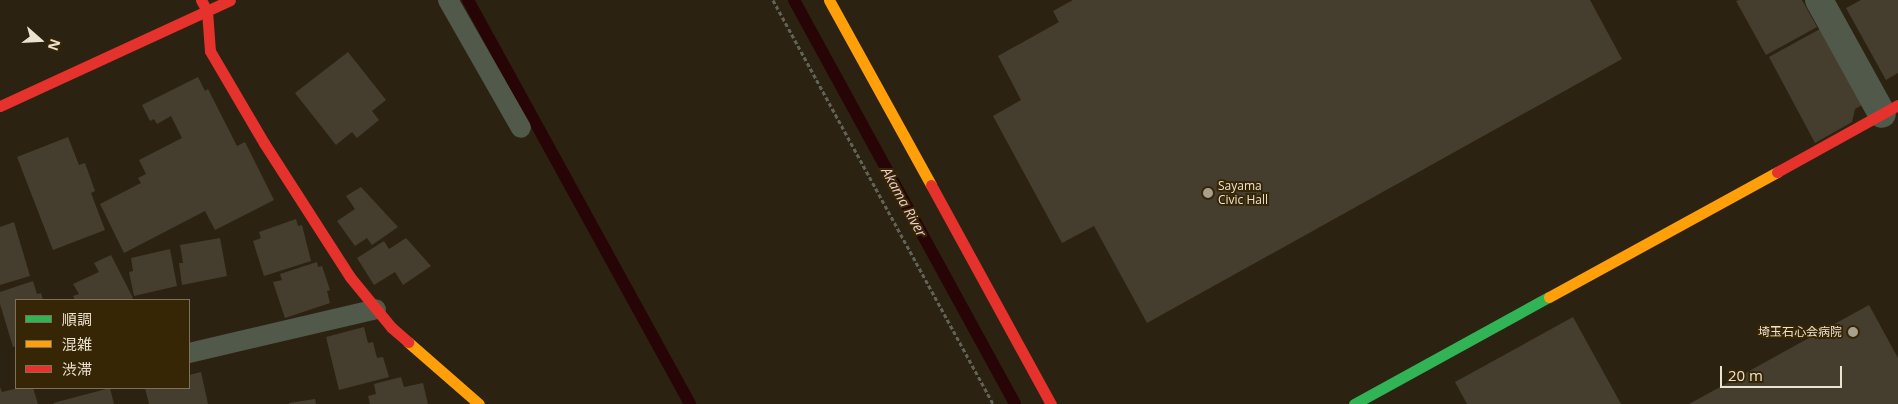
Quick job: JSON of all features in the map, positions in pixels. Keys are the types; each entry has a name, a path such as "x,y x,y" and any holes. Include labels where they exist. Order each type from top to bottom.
{"street":[{"path":"201,0 207,11 210,51 264,143 350,277 391,327 479,404"},
{"path":"0,106 230,0"},
{"path":"829,0 1051,404"},
{"path":"1354,404 1890,109 1819,0"}],"lane":[{"path":"448,0 521,128"},
{"path":"190,353 376,309"}],"path":[{"path":"773,0 993,404"}],"building":[{"name":"Sayama Civic Hall","path":"1073,0 1590,0 1622,59 1147,323 1094,226 1062,243 993,116 1021,100 998,56 1059,22 1053,11"},
{"path":"1802,0 1817,27 1766,55 1736,1"},
{"path":"1861,0 1898,0 1898,73 1886,80 1846,8"},
{"path":"1820,29 1862,105 1855,109 1852,122 1815,143 1769,57"},
{"path":"348,52 386,100 372,111 379,120 357,138 352,132 336,145 295,93"},
{"path":"198,77 205,91 208,89 237,146 245,142 274,200 215,230 205,211 124,253 100,204 141,183 138,178 146,174 139,160 182,138 171,116 157,124 154,119 150,121 142,105"},
{"path":"68,137 79,165 85,163 95,191 91,193 105,230 53,250 17,157"},
{"path":"361,187 398,227 372,245 367,238 355,246 337,221 355,209 346,196"},
{"path":"296,219 298,226 302,225 311,261 264,276 253,241 261,238 259,232"},
{"path":"14,222 30,276 0,285 0,227"},
{"path":"220,238 227,276 182,285 179,263 183,263 180,245"},
{"path":"406,238 431,266 403,285 395,272 374,285 357,258 384,241 389,249"},
{"path":"170,249 177,286 134,296 129,272 133,271 131,258"},
{"path":"111,255 133,298 74,299 73,296 79,294 73,284 99,272 94,263"},
{"path":"317,262 318,267 322,266 330,290 327,291 330,303 285,318 273,282 282,280 280,274"},
{"path":"33,281 37,294 41,293 43,299 15,299 15,346 13,347 0,304 0,292"},
{"name":"埼玉石心会病院","path":"1869,305 1898,358 1898,404 1689,404"},
{"path":"1573,317 1621,404 1467,404 1455,382"},
{"path":"364,327 368,343 373,342 377,358 383,357 389,377 339,390 326,337"},
{"path":"201,372 208,404 149,404 145,389 190,389 190,375"},
{"path":"401,377 404,387 423,383 428,404 370,404 368,396 376,394 374,384"},
{"path":"0,387 2,392 15,389 33,389 38,404 0,404"},
{"path":"110,389 114,404 54,404"},
{"path":"315,399 316,404 289,404 289,403"}],"waterway":[{"path":"468,0 690,404"},
{"name":"Akama River","path":"794,0 1015,404"}],"traffic: fast":[{"path":"1354,404 1549,297"}],"traffic: slow":[{"path":"829,0 931,185"},
{"path":"1549,297 1777,172"},
{"path":"408,342 479,404"}],"traffic: jam":[{"path":"201,0 207,11 210,51 264,143 350,277 391,327 408,342"},
{"path":"0,106 230,0"},
{"path":"1777,172 1898,105"},
{"path":"931,185 1051,404"}],"place":[{"name":"Sayama Civic Hall","path":"1208,193"},
{"name":"埼玉石心会病院","path":"1853,332"}]}
